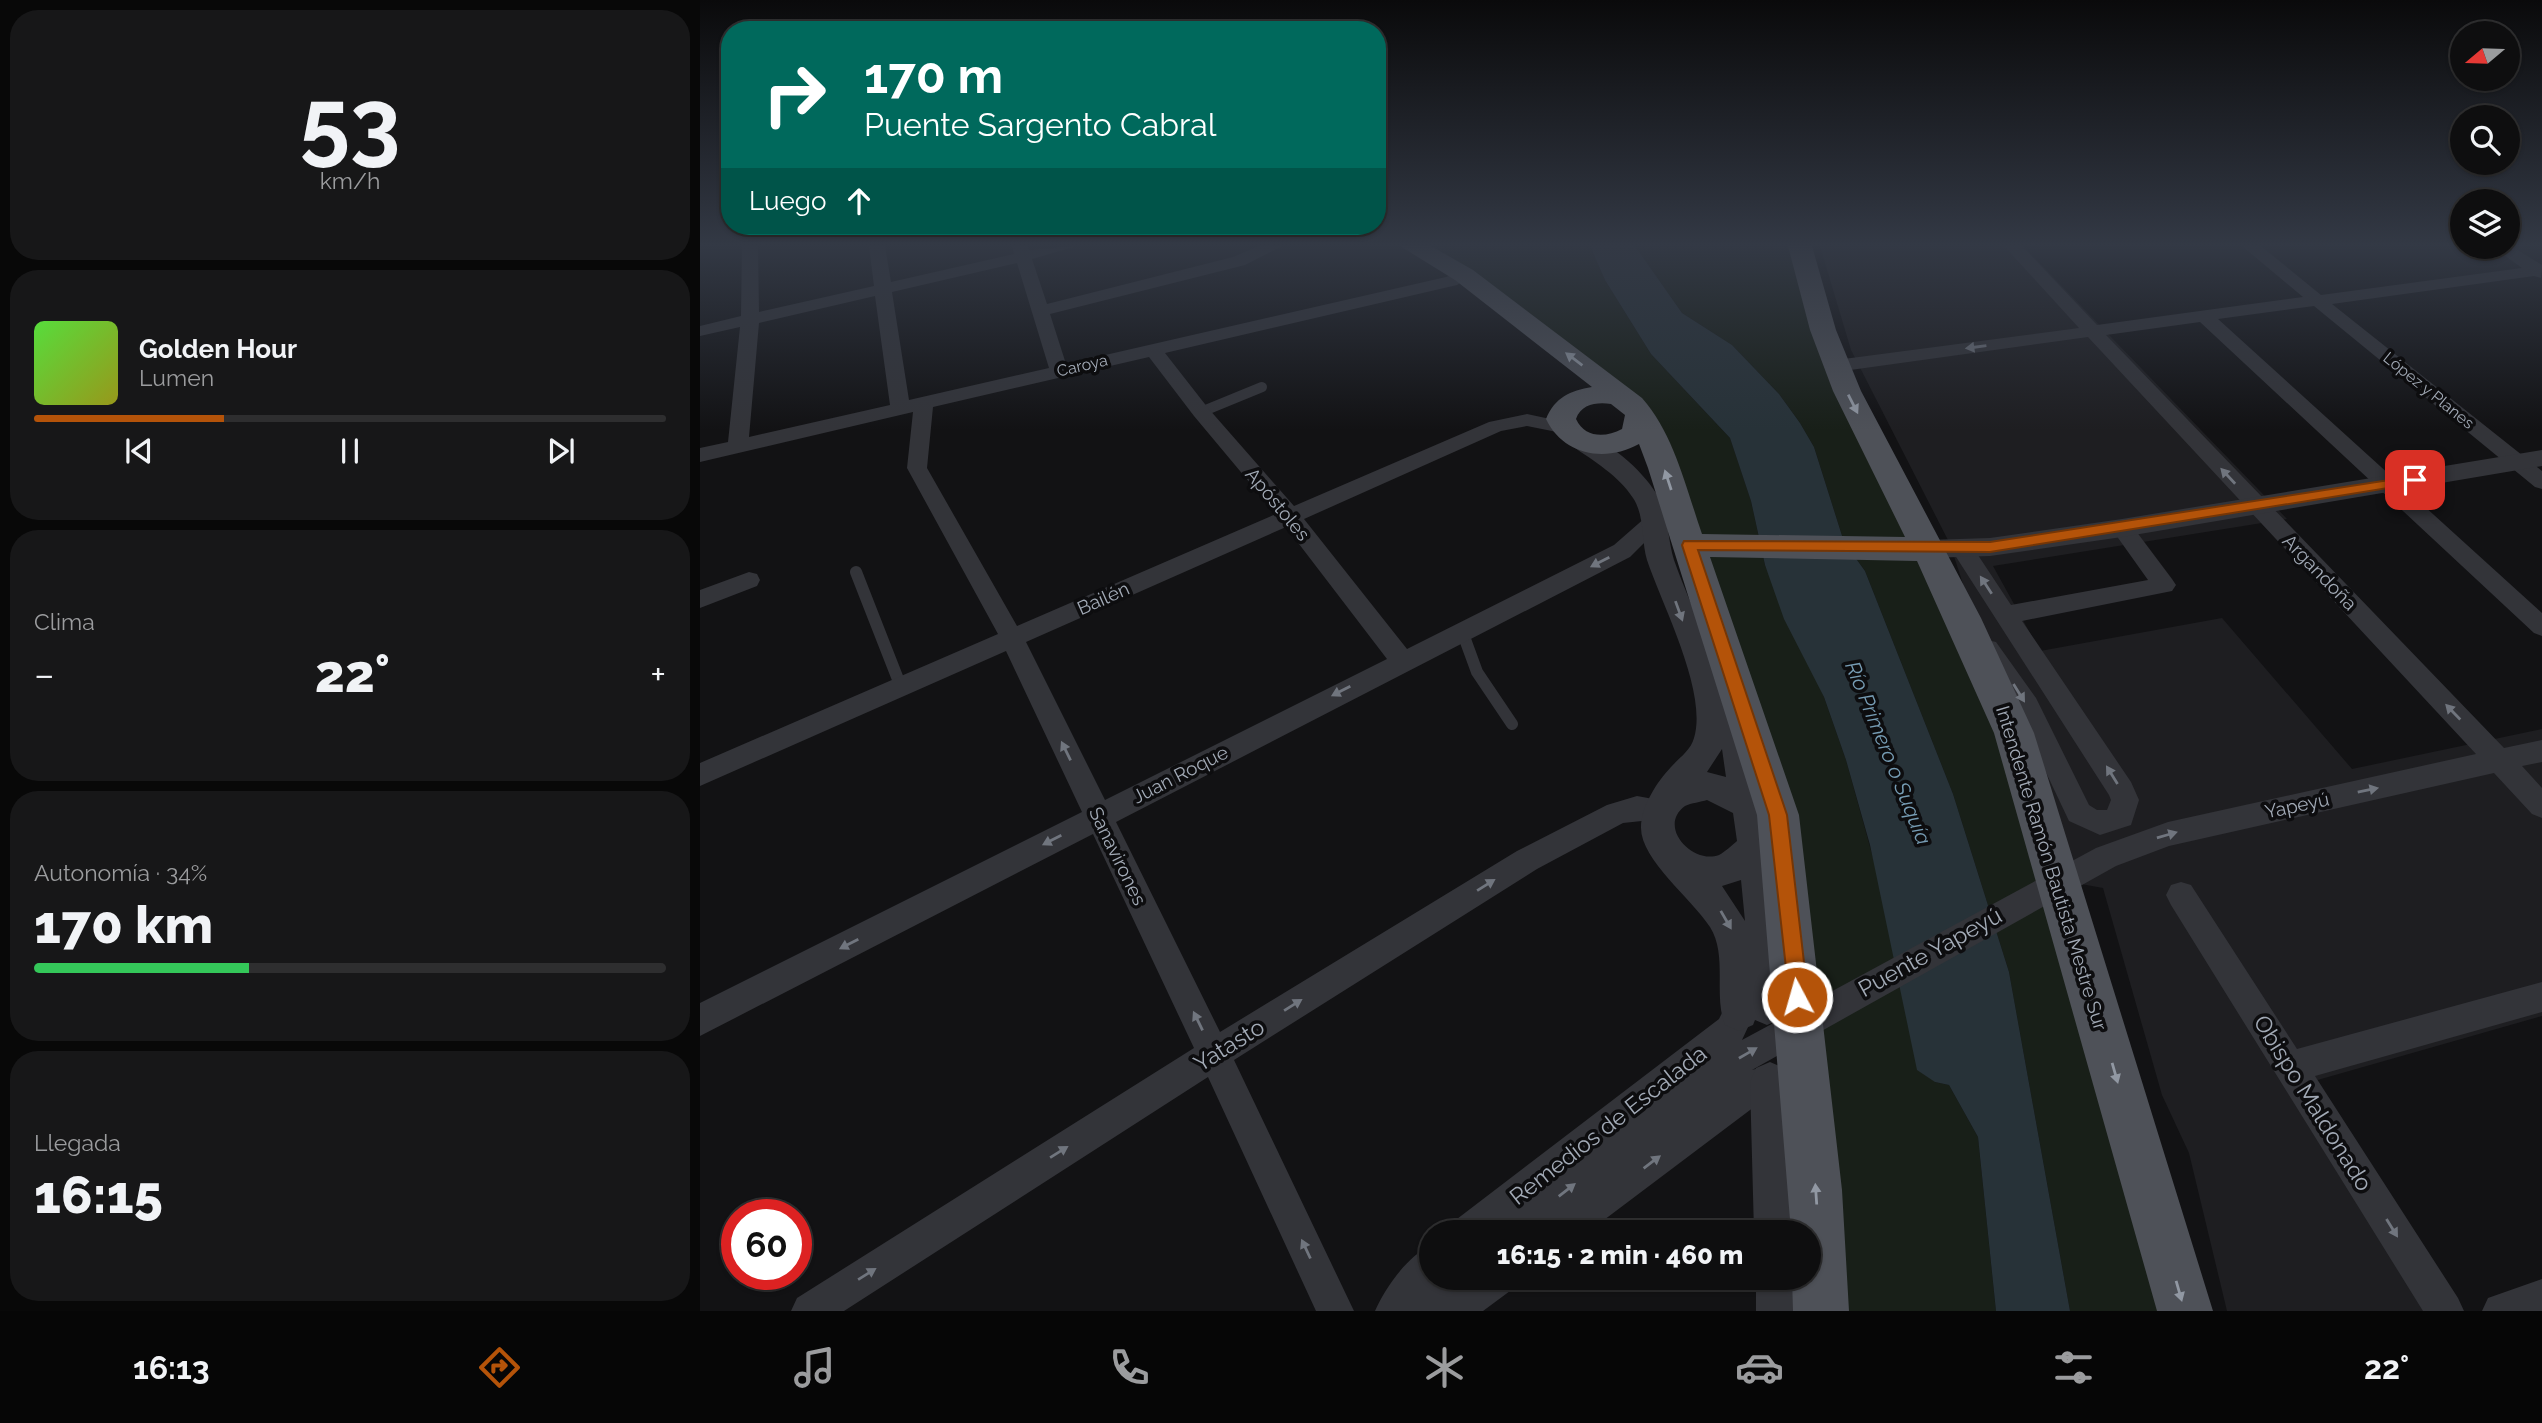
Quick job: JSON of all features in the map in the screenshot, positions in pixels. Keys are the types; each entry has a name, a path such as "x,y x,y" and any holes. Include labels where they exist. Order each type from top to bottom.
{"main road":[{"path":"1505,307 1634,407 1664,468 1691,537 1714,620 1778,815 1780,1014 1816,1190 1821,1311"},
{"name":"Intendente Ramón Bautista Mestre Sur","path":"1817,307 1836,366 1928,548 1984,617 2014,733 2042,890 2185,1311"},
{"path":"1605,394 1634,407 1639,428 1621,441 1608,444 1572,434 1563,411 1580,398 1605,394"},
{"path":"1691,537 1928,548"}],"street":[{"path":"738,446 750,307"},
{"path":"700,331 805,307"},
{"path":"886,307 900,407"},
{"path":"1040,307 1059,371"},
{"path":"1041,311 1056,307"},
{"name":"Caroya","path":"700,455 1336,307"},
{"name":"Argandoña","path":"2069,307 2542,806"},
{"path":"1836,366 2266,307"},
{"name":"López y Planes","path":"2327,307 2530,460 2542,482"},
{"path":"2204,316 2542,628"},
{"name":"Apóstoles","path":"1153,349 1201,412 1290,516 1402,660"},
{"name":"Sanavirones","path":"924,402 917,468 939,512 1012,638 1214,1054 1335,1311"},
{"name":"Bailén","path":"700,775 1507,422 1538,421 1572,434"},
{"path":"1572,434 1609,460 1639,489 1650,507 1691,537 1660,556 1712,708 1709,743 1675,784 1664,805 1657,836 1662,848 1715,901 1733,931 1738,948 1780,1014"},
{"path":"1928,548 2122,528 2530,460"},
{"path":"1984,617 2164,585 2122,528"},
{"name":"Juan Roque","path":"700,1020 1402,660 1622,551 1691,537"},
{"path":"700,599 749,580"},
{"path":"1984,617 2121,789 2125,809 2115,821 2096,822 2079,813 1984,617"},
{"path":"1714,620 1748,805 1780,1014"},
{"name":"Yapeyú","path":"2042,890 2106,857 2168,834 2542,751"},
{"path":"1664,805 1692,787 1707,786 1722,789 1748,805"},
{"name":"Yatasto","path":"810,1311 1214,1054 1563,840 1617,813 1664,805"},
{"path":"1683,867 1700,873 1716,873 1738,864 1755,847"},
{"name":"Puente Yapeyú","path":"1780,1014 2042,890"},
{"name":"Obispo Maldonado","path":"2181,895 2445,1311"},
{"path":"2290,1067 2542,998"},
{"name":"Remedios de Escalada","path":"1486,1220 1730,1030 1780,1014"},
{"name":"Remedios de Escalada","path":"1529,1220 1710,1077 1780,1014"},
{"path":"1574,1220 1754,1086 1770,1082 1776,1220"},
{"path":"1394,1311 1419,1279"},
{"path":"1420,1311 1445,1290"},
{"path":"1452,1311 1481,1290"},
{"path":"1778,1290 1779,1311"},
{"path":"2501,1311 2542,1298"}],"lane":[{"path":"1201,412 1262,387"},
{"path":"856,572 901,687"},
{"path":"1462,631 1477,672 1511,724"}],"shaded area":[{"path":"1493,307 1622,307 1651,354 1730,438 1751,501 1765,565 1824,697 1846,760 1935,1082 1949,1085 1978,1137 1996,1311 1821,1311 1821,1220 1813,1220 1778,815 1641,420"},
{"path":"1678,307 1817,307 1823,330 1963,618 2185,1311 2070,1311 2009,972 1953,794 1865,571 1844,542 1814,447 1779,394 1732,345 1682,313"},
{"path":"1838,307 2082,307 2287,519 1993,566 2040,651 2222,618 2352,769 2542,729 2542,1016 2314,1081 2462,1311 2227,1311 2189,1153 2162,1095 2103,888 2059,880 1950,544 1851,350"}],"water":[{"name":"Río Primero o Suquía","path":"1622,307 1678,307 1682,313 1732,345 1779,394 1814,447 1844,542 1865,571 1953,794 2009,972 2070,1311 1996,1311 1978,1137 1949,1085 1935,1082 1917,1070 1870,845 1846,760 1824,697 1784,619 1765,565 1751,501 1730,438 1651,354"}],"route":[{"path":"1797,997 1778,815 1689,545 1928,549 1990,547 2415,480"}]}
